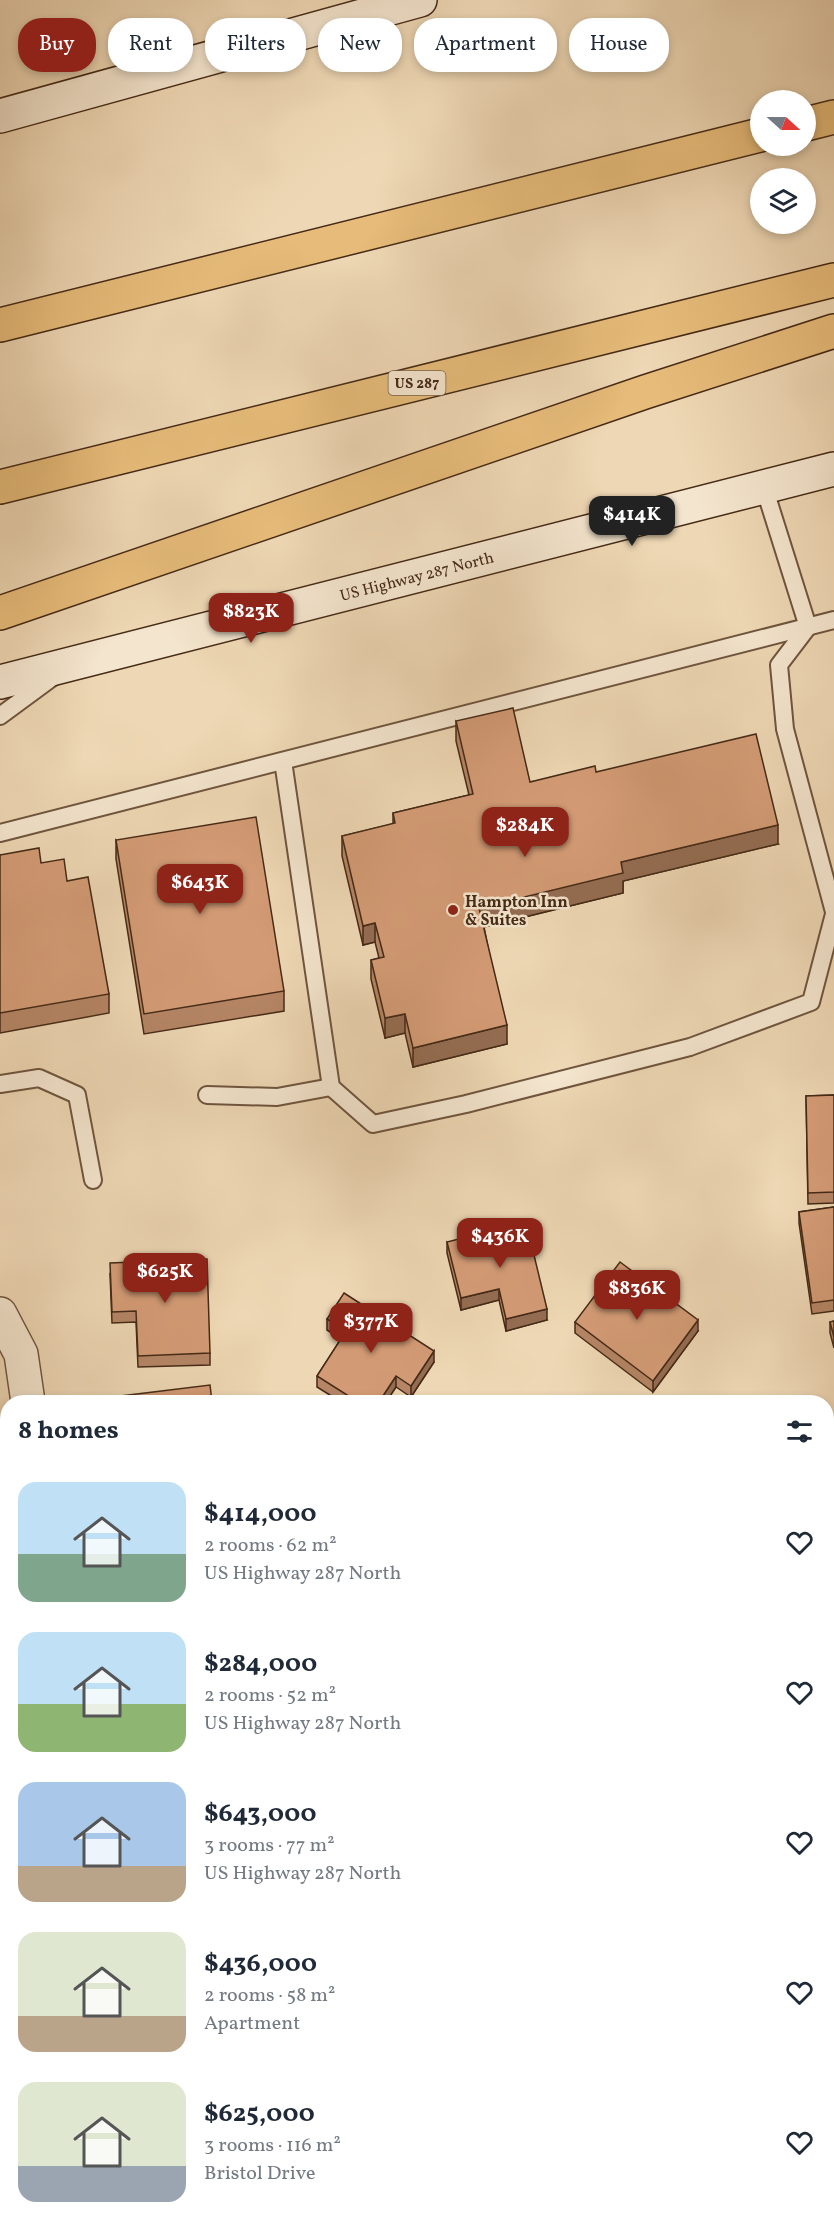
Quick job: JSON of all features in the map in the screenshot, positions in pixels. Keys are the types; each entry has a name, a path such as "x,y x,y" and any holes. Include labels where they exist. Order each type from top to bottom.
{"highway":[{"path":"816,122 834,117"},
{"path":"0,325 750,138"},
{"name":"US 287","path":"0,486 834,280"},
{"path":"0,613 645,392 834,331"}],"main road":[{"path":"0,116 420,0"},
{"name":"US Highway 287 North","path":"0,682 834,469"},
{"path":"0,1314 21,1354 27,1395"}],"lane":[{"path":"764,487 808,627"},
{"path":"0,833 834,620"},
{"path":"283,761 331,1087 373,1124 466,1104 690,1047 811,1002 834,913 785,729 779,666 808,627"},
{"path":"0,716 72,663"},
{"path":"0,1084 39,1078 77,1095 93,1180"},
{"path":"207,1095 277,1097 331,1087"}],"building":[{"name":"Hampton Inn & Suites","path":"513,708 530,782 595,766 596,772 756,734 778,825 621,862 623,873 479,908 507,1025 413,1048 405,1014 385,1018 371,960 384,957 375,923 363,926 342,836 395,823 393,813 473,794 456,721"},
{"path":"256,817 284,991 144,1014 116,840"},
{"path":"39,848 41,863 64,859 67,881 88,877 109,994 0,1013 0,855"},
{"path":"834,1095 834,1192 808,1193 806,1096"},
{"path":"834,1207 834,1300 812,1303 799,1212"},
{"path":"526,1222 547,1309 506,1319 499,1289 461,1298 447,1242"},
{"path":"207,1259 210,1353 138,1356 136,1311 112,1312 110,1263"},
{"path":"620,1262 698,1320 653,1381 575,1322"},
{"path":"344,1293 434,1351 411,1386 396,1376 384,1395 347,1395 317,1376 346,1331 327,1319"},
{"path":"834,1321 834,1337 830,1322"},
{"path":"210,1385 211,1395 129,1395"}],"place":[{"name":"Hampton Inn & Suites","path":"453,910"}]}
